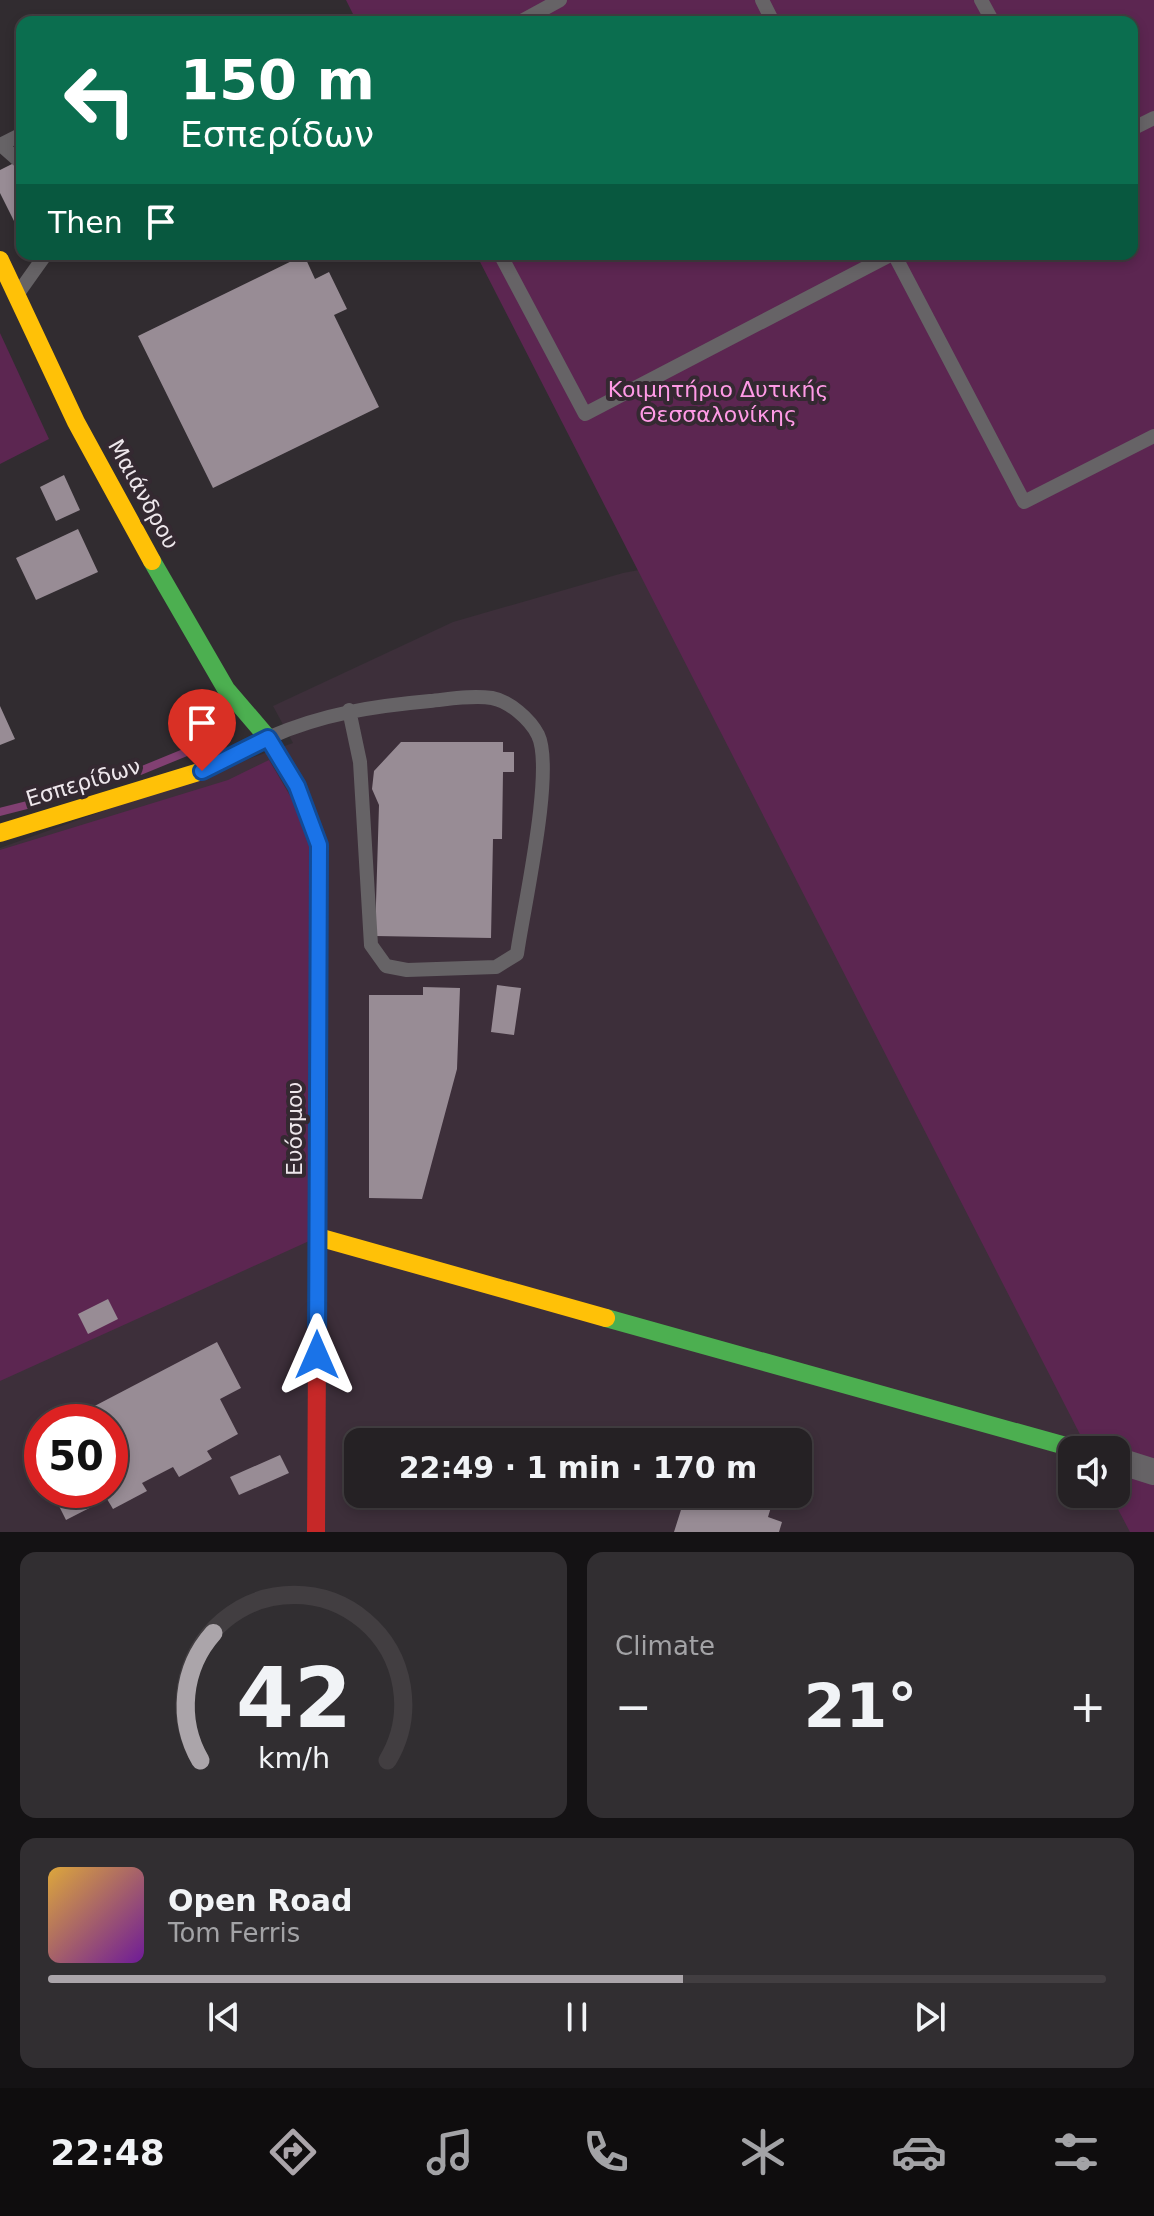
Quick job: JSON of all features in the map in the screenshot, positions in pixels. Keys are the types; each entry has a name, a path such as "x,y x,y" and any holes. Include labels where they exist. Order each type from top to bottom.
{"main road":[{"name":"Μαιάνδρου","path":"0,260 76,422 138,536 226,689 268,738"},
{"name":"Εσπερίδων","path":"0,833 202,771 268,738"},
{"name":"Ευόσμου","path":"268,738 297,786 319,845 316,1532"},
{"path":"318,1237 1058,1444"}],"street":[{"path":"1130,1464 1154,1472"}],"lane":[{"path":"531,16 560,0"},
{"path":"0,145 16,158"},
{"path":"17,296 42,260"},
{"path":"503,260 585,414 881,260"},
{"path":"896,260 1024,502 1154,436"},
{"path":"268,738 300,724 349,710 457,698 494,698 522,714 539,737 543,774 517,954 508,962 496,967 407,970 386,966 371,945 360,762 349,710"}],"shaded area":[{"path":"1154,521 1154,1532 0,1532 0,848 293,743 273,706 453,622 623,573 889,523"}],"green space":[{"name":"Κοιμητήριο Δυτικής Θεσσαλονίκης","path":"346,0 1154,0 1154,1532 1130,1532 1117,1508 1130,1508 1130,1436 1081,1436 479,260 1138,260 1138,16 354,16"},
{"path":"0,333 49,439 0,464"},
{"path":"269,760 319,845 318,1237 0,1381 0,850 228,780"}],"building":[{"path":"16,162 16,225 0,193 0,170"},
{"path":"294,260 306,260 315,279 329,272 347,309 334,315 379,407 213,488 138,336"},
{"path":"64,475 80,510 56,521 40,487"},
{"path":"78,529 98,572 36,600 16,558"},
{"path":"0,706 15,739 0,745"},
{"path":"401,742 503,742 503,752 514,752 514,772 503,772 502,839 493,839 491,938 375,936 379,805 372,789 374,771"},
{"path":"497,985 521,988 514,1035 491,1032"},
{"path":"423,987 460,988 457,1069 422,1199 369,1198 369,995 423,995"},
{"path":"108,1299 118,1319 88,1334 78,1314"},
{"path":"217,1342 241,1388 220,1399 238,1434 207,1451 212,1459 179,1477 173,1467 142,1483 147,1491 128,1501 128,1404 98,1404"},
{"path":"280,1455 289,1473 239,1495 230,1477"},
{"path":"60,1508 89,1508 66,1520"},
{"path":"682,1508 771,1508 768,1517 782,1522 779,1532 674,1532"}],"waterway":[{"path":"140,771 206,744"},
{"path":"0,812 39,802"}],"traffic: fast":[{"path":"152,561 226,689 268,738 297,786 319,845 317,1354"},
{"path":"606,1318 1058,1444"}],"traffic: slow":[{"path":"0,260 76,422 152,561"},
{"path":"0,833 202,771 268,738"},
{"path":"318,1237 606,1318"}],"traffic: jam":[{"path":"316,1532 317,1354"}],"route":[{"path":"202,771 268,738 297,786 319,845 317,1355"}]}
